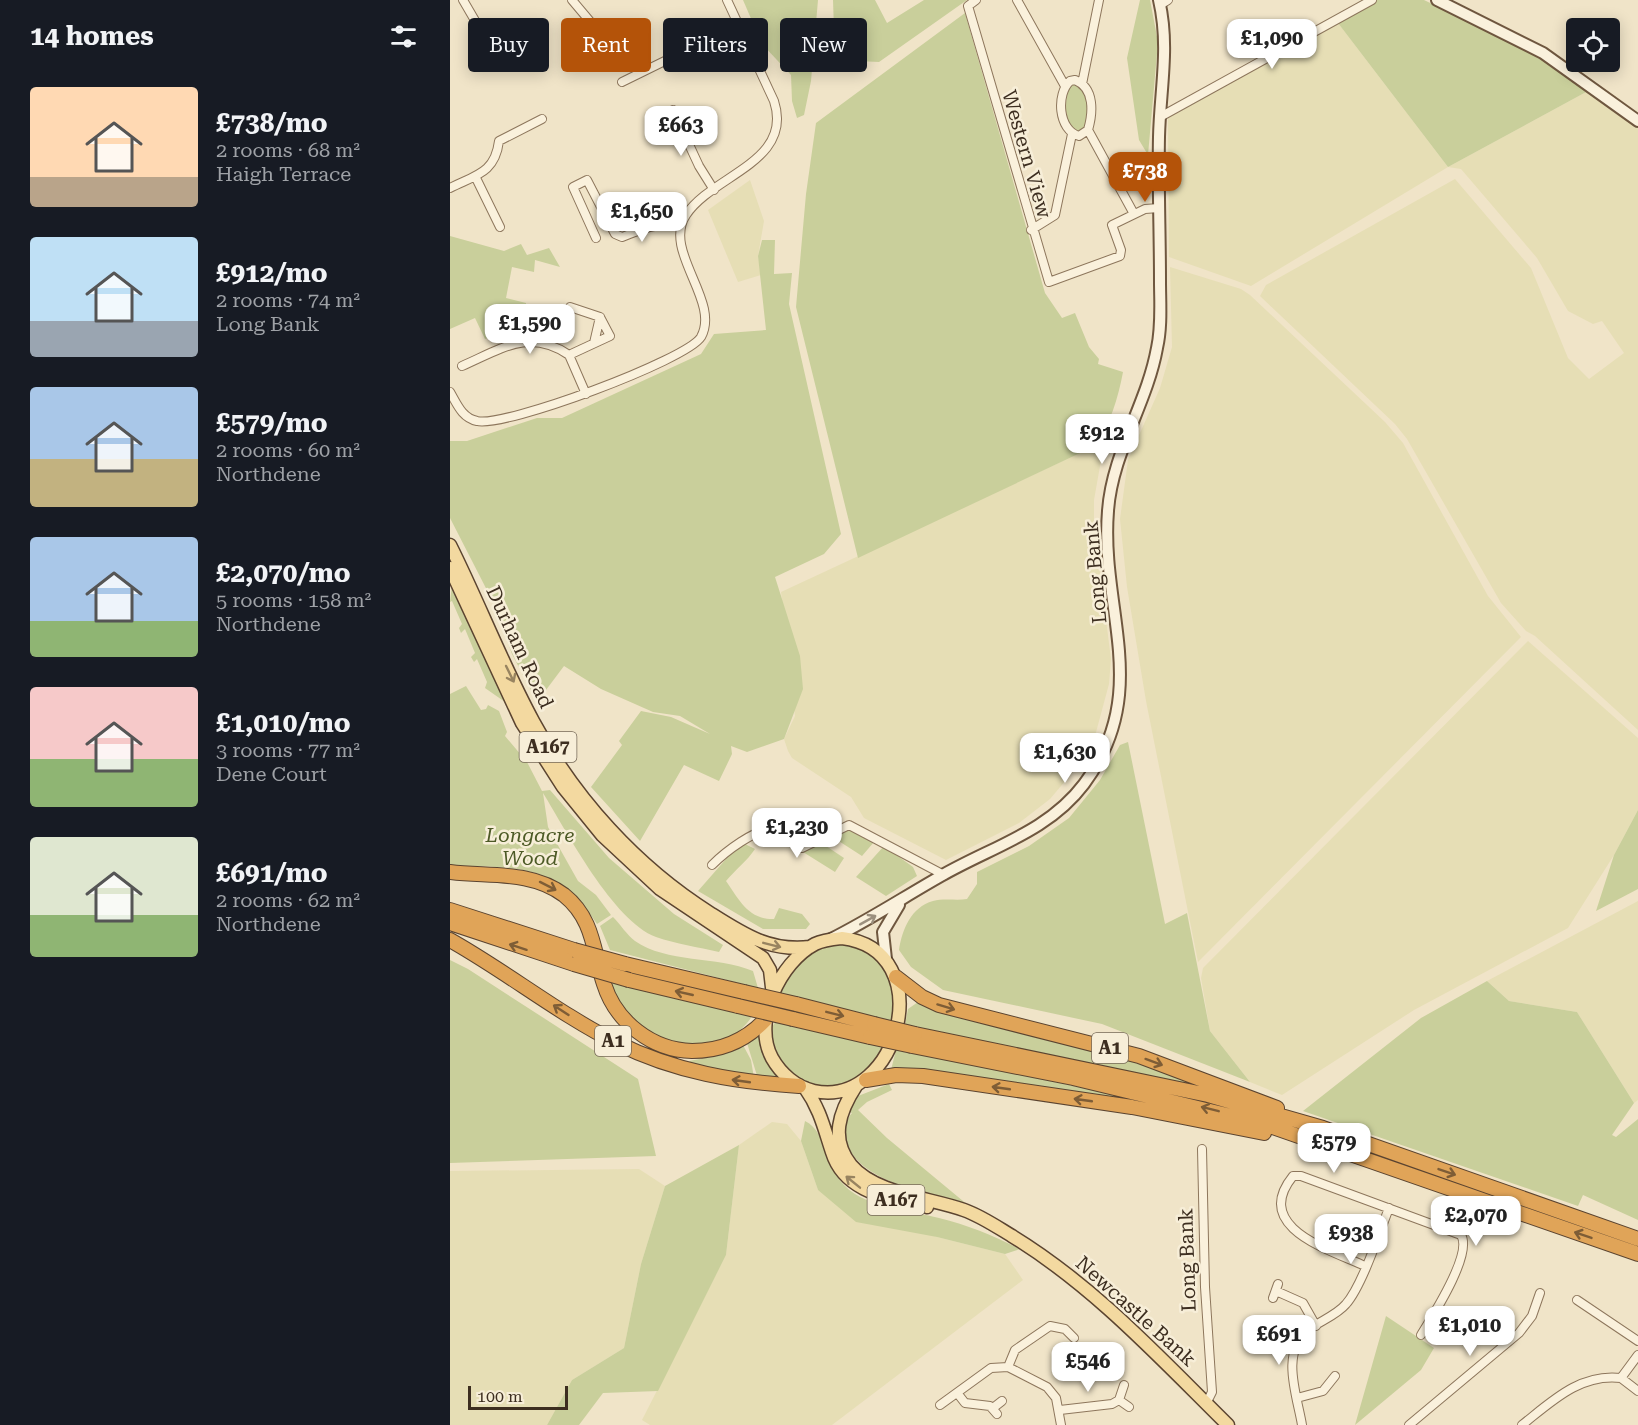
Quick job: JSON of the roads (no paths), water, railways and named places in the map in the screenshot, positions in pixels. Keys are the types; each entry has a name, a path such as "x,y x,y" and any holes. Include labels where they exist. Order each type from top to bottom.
{"highway":[{"name":"A1","path":"450,872 524,877 545,884 564,895 579,911 590,930 603,981 611,1002 633,1029 653,1041 686,1051 711,1050 742,1039 765,1020"},
{"name":"A1","path":"450,910 629,980 793,1019 872,1030"},
{"name":"A1","path":"450,924 574,957 626,964 744,992 796,1005 872,1030 1209,1109 1326,1145 1638,1254"},
{"name":"A1","path":"450,940 597,1032 638,1053 709,1076 802,1087"},
{"name":"A1","path":"896,977 930,1002 1139,1056 1256,1099 1323,1128"},
{"name":"A1","path":"914,1040 1208,1095 1323,1128 1638,1239"},
{"name":"A1","path":"861,1083 896,1075 922,1076 1132,1107 1326,1145"}],"main road":[{"path":"1437,0 1543,53 1638,121"},
{"name":"Long Bank","path":"829,939 944,874 1030,832 1050,818 1084,784 1110,737 1118,709 1122,660 1108,546 1108,509 1118,459 1147,388 1158,347 1160,117 1166,48 1162,2"},
{"name":"Durham Road","path":"450,545 533,721 568,778 608,826 669,883 735,929 768,945 793,949 810,947"},
{"name":"Durham Road","path":"450,568 522,723 563,787 602,835 660,889 763,958 770,970 773,996"},
{"name":"Long Bank","path":"886,959 883,932 890,917 905,898"},
{"name":"A167","path":"802,1087 782,1072 773,1060 767,1044 765,1020 773,996 789,968 810,947 829,939 854,940 872,947 886,959 896,977 900,1005 893,1035 884,1059 861,1083"},
{"path":"802,1087 827,1092 861,1083"},
{"name":"Newcastle Bank","path":"861,1083 842,1109 838,1129 845,1156 855,1169 881,1185 973,1214 1011,1235 1058,1266 1093,1296 1228,1425"},
{"name":"Newcastle Bank","path":"802,1087 820,1112 836,1162 847,1177 861,1188 878,1195 954,1214 1011,1235"}],"street":[{"path":"463,0 473,18"},
{"path":"572,0 587,18"},
{"path":"727,0 735,18"},
{"name":"Western View","path":"976,0 968,6 1031,230 1049,282 1120,256 1121,250 1112,225 1134,214"},
{"path":"1017,0 1065,86 1062,113 1072,134 1055,215 1031,230"},
{"path":"1099,0 1082,84 1092,105 1088,130 1134,214 1159,208"},
{"path":"1160,117 1372,0"},
{"path":"622,82 663,62"},
{"path":"450,392 466,417 488,422 501,421 586,394 682,352 700,338 705,318 681,244 681,227 685,216 693,206 759,157 769,145 777,127 774,101 760,72"},
{"path":"1065,86 1070,81 1082,84"},
{"path":"673,110 699,166 714,190"},
{"path":"450,188 490,167 495,161 499,141 542,119"},
{"path":"1072,134 1082,135 1088,130"},
{"path":"475,176 500,228"},
{"path":"596,238 573,187 586,180 615,234 622,237 652,225 666,223 681,227"},
{"path":"569,355 610,336 600,317 570,307"},
{"path":"594,343 600,317"},
{"path":"462,366 520,341 553,347 569,355 586,394"},
{"path":"712,865 738,844 766,832 773,831 802,848 849,825 944,874"},
{"name":"Long Bank","path":"1202,1149 1205,1287 1212,1392 1206,1404"},
{"path":"1365,1266 1297,1235 1286,1222 1281,1203 1287,1184 1293,1176 1301,1176 1454,1230 1464,1239 1447,1293 1421,1335"},
{"path":"1302,1425 1292,1368 1292,1355 1298,1342 1346,1304 1365,1266 1389,1208"},
{"path":"1276,1291 1303,1303 1316,1326"},
{"path":"1409,1425 1519,1333 1532,1316 1540,1293"},
{"path":"1577,1300 1638,1341"},
{"path":"1053,1314 1053,1326"},
{"path":"1008,1367 1015,1350 1053,1326 1065,1329 1074,1338"},
{"path":"1621,1378 1638,1354"},
{"path":"940,1405 991,1368 1008,1367 1047,1387 1056,1398 1061,1425"},
{"path":"1297,1398 1323,1391 1335,1376"},
{"path":"1522,1425 1571,1386 1609,1377 1621,1378 1638,1391"},
{"path":"1060,1410 1077,1406 1107,1405 1119,1400 1124,1386"},
{"path":"958,1394 965,1403 995,1411 1002,1401"},
{"path":"1119,1400 1129,1407"}],"park label":[{"name":"Longacre Wood","path":"530,846"}]}
